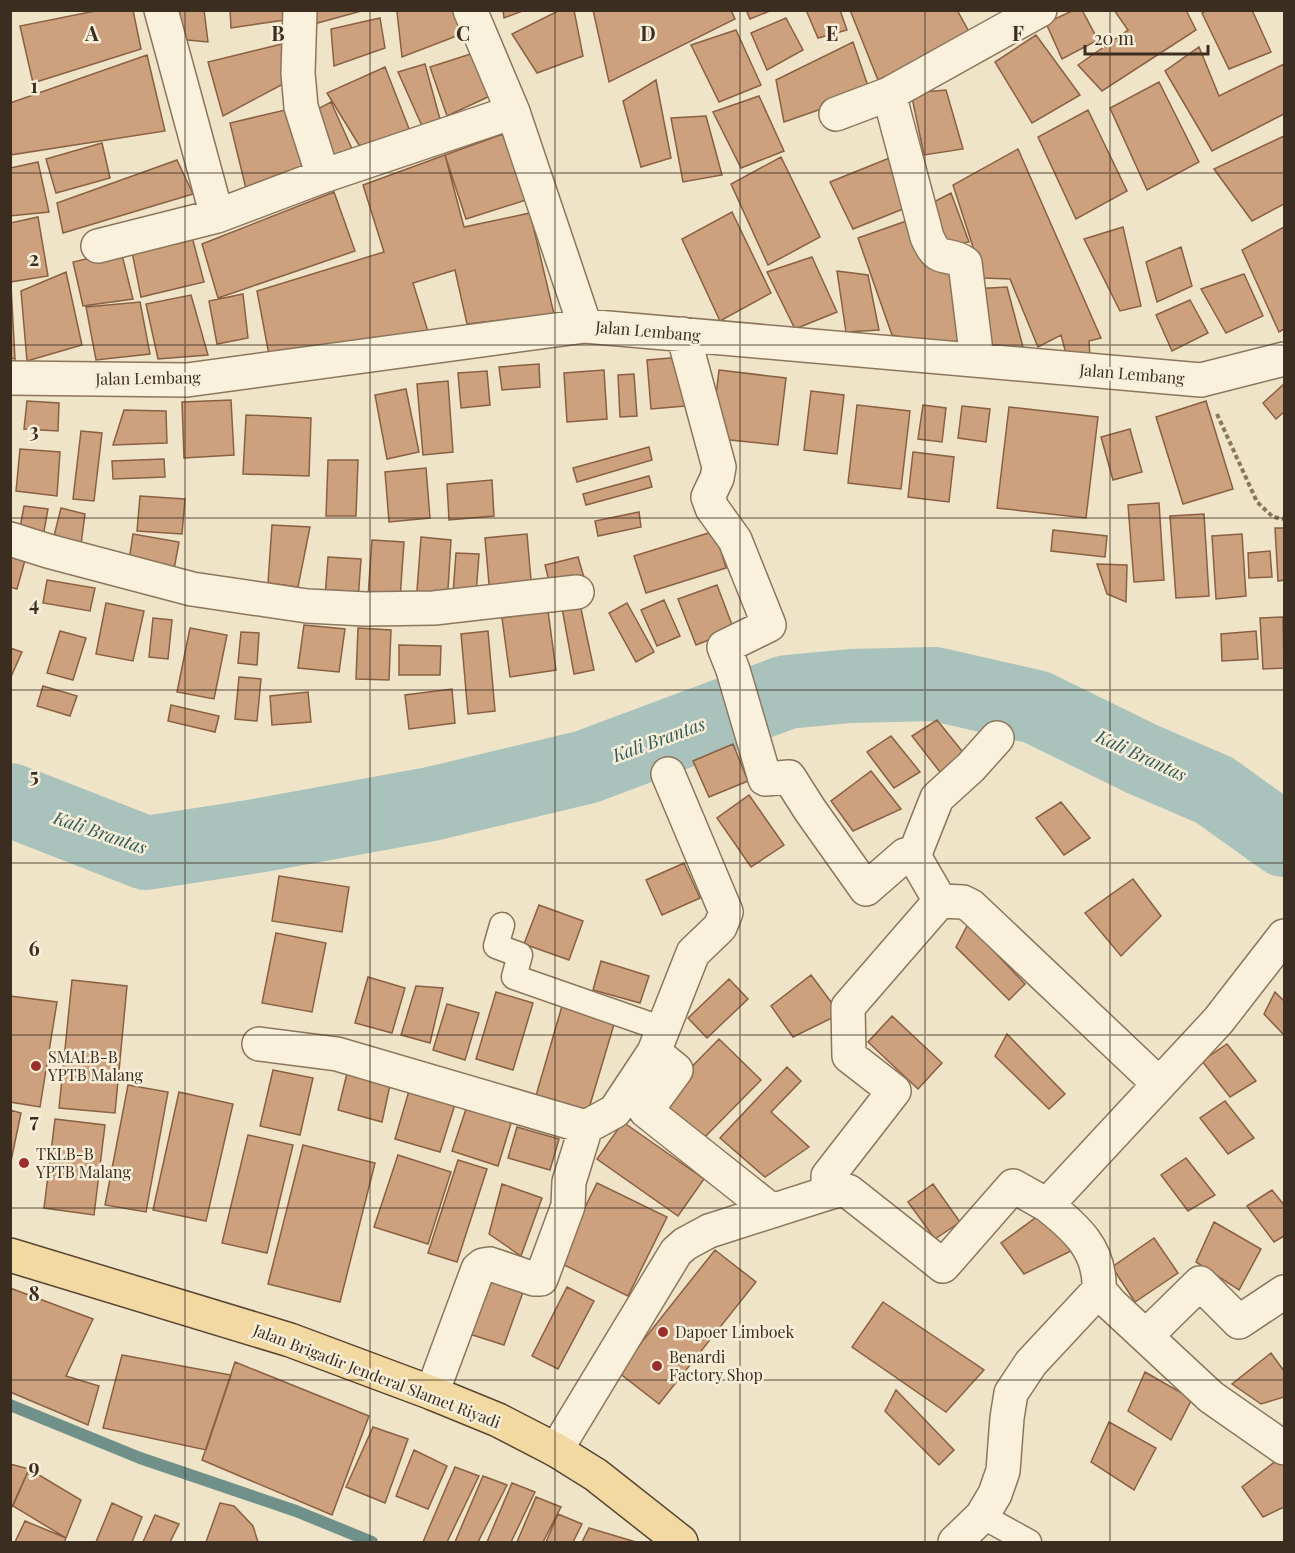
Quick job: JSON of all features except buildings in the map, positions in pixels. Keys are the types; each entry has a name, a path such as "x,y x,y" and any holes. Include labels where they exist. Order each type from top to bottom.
{"main road":[{"name":"Jalan Brigadir Jenderal Slamet Riyadi","path":"10,1255 290,1340 498,1420 556,1450 596,1475 681,1542"}],"street":[{"path":"161,10 217,216"},
{"path":"300,10 298,73 302,107 324,176"},
{"path":"470,10 513,112 585,326"},
{"path":"836,114 889,94 1040,10"},
{"path":"889,94 927,237 933,250 965,263 977,360"},
{"path":"98,246 217,216 324,176 513,112"},
{"name":"Jalan Lembang","path":"10,378 187,380 585,326 1202,380 1284,359"},
{"path":"683,334 719,467 717,478 708,497 712,508 735,540 769,625 724,647 756,743 765,779 789,777 866,889 905,855 914,856"},
{"path":"10,539 192,589 307,606 366,609 434,608 577,592"},
{"path":"914,856 937,798 998,738"},
{"path":"432,1393 478,1269 490,1264 534,1279 541,1279 568,1206 569,1182 586,1127 615,1111 658,1041 693,953 720,927 726,912 668,774"},
{"path":"914,856 940,901"},
{"path":"940,901 963,902 971,906 1158,1084"},
{"path":"828,1193 828,1176 894,1091 849,1056 848,1007 940,901"},
{"path":"1047,1205 1218,1021 1284,936"},
{"path":"658,1041 676,1070 646,1111 772,1211"},
{"path":"259,1044 338,1054 586,1127"},
{"path":"556,1450 676,1252 709,1231 828,1193 848,1191 943,1266 1013,1186 1047,1205 1071,1224 1089,1246 1100,1273 1099,1290 1031,1363 1011,1393 1003,1471 995,1494 982,1516 955,1542"},
{"path":"1146,1336 1200,1283 1239,1322 1284,1292"},
{"path":"1099,1290 1111,1304 1211,1397 1284,1448"}],"lane":[{"path":"502,925 496,946 520,955 514,978 658,1041"},
{"path":"982,1516 1029,1542"}],"path":[{"path":"1202,380 1257,502 1273,517 1284,519"}],"waterway":[{"name":"Kali Brantas","path":"10,800 146,853 256,836 431,804 586,767 787,692 850,686 935,684 1036,707 1142,759 1214,790 1284,840"},
{"path":"10,1405 140,1458 296,1511 372,1542"}],"place":[{"name":"SMALB-B YPTB Malang","path":"36,1066"},
{"name":"TKLB-B YPTB Malang","path":"24,1163"},
{"name":"Dapoer Limboek","path":"663,1332"},
{"name":"Benardi Factory Shop","path":"657,1366"}]}
